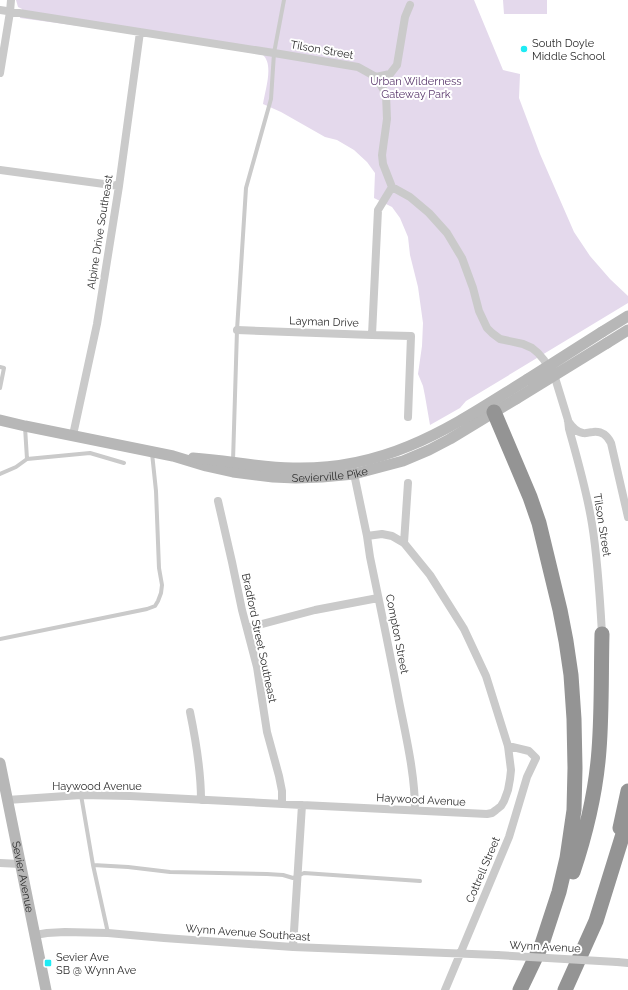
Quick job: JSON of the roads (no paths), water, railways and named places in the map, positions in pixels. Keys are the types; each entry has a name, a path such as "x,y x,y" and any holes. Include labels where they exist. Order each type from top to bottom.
{"highway":[{"path":"492,407 530,497 539,523 560,610 571,675 575,761 574,810 567,858 559,892 541,946"},
{"path":"520,990 563,901 574,868 590,809 595,783 601,722 602,634"},
{"path":"610,876 628,792"},
{"path":"565,990 596,921 628,818"}],"street":[{"path":"0,73 2,49 10,12 10,0"},
{"path":"372,335 378,210 392,187 383,164 382,155 387,118 386,94 376,77 390,74 397,65 405,17 410,4"},
{"name":"Tilson Street","path":"0,10 358,67 376,77"},
{"name":"Alpine Drive Southeast","path":"73,435 97,324 119,186 140,32"},
{"path":"0,170 119,186"},
{"name":"Tilson Street","path":"392,187 410,197 429,213 447,233 462,258 473,288 479,311 487,328 492,334 500,339 523,344 532,348 544,360 556,381 568,420 569,429 585,487 598,569 602,634"},
{"name":"Sevierville Pike","path":"233,467 273,477 296,478 354,474 403,461 429,450 461,432 528,379 628,316"},
{"name":"Layman Drive","path":"237,330 411,336 408,417"},
{"name":"Sevierville Pike","path":"0,420 151,451 206,466 295,468 320,467 376,457 408,447 435,435 466,417 516,399 628,330"},
{"name":"Tilson Street","path":"568,420 575,430 584,434"},
{"path":"575,451 584,434 593,432 602,433 607,436 611,443 628,517"},
{"name":"Compton Street","path":"352,462 408,747 413,780 415,810"},
{"path":"404,543 408,483"},
{"name":"Bradford Street Southeast","path":"218,501 242,610 257,667 267,732 282,791 282,804"},
{"name":"Haywood Avenue","path":"7,800 81,795 130,796 487,814 492,813 501,806 504,801 508,790 510,770 508,746 486,676 464,629 430,575 404,543 392,536 382,534 367,536"},
{"path":"247,628 315,610 378,598"},
{"path":"190,712 201,781 201,800"},
{"name":"Cottrell Street","path":"445,990 508,837 536,758 529,751 508,746"},
{"name":"Sevier Avenue","path":"0,763 46,990"},
{"path":"293,947 302,805"},
{"path":"0,863 21,864"},
{"name":"Wynn Avenue Southeast","path":"35,935 65,932 108,933 293,947 460,954"},
{"name":"Wynn Avenue","path":"460,954 628,963"}],"lane":[{"path":"233,467 237,330 246,188 271,99 274,53 284,0"},
{"path":"0,367 4,368 0,388"},
{"path":"26,426 27,459"},
{"path":"0,639 147,609 155,606 161,593 162,585 159,568 156,491 151,451"},
{"path":"0,474 16,467 27,459 90,453 124,463"},
{"path":"81,795 92,865 108,933"},
{"path":"92,865 128,867 170,872 267,874 283,875 293,878 304,873 420,881"}],"place":[{"name":"South Doyle Middle School","path":"524,49"},
{"name":"Sevier Ave SB @ Wynn Ave","path":"48,963"}],"park label":[{"name":"Urban Wilderness Gateway Park","path":"416,87"}]}
